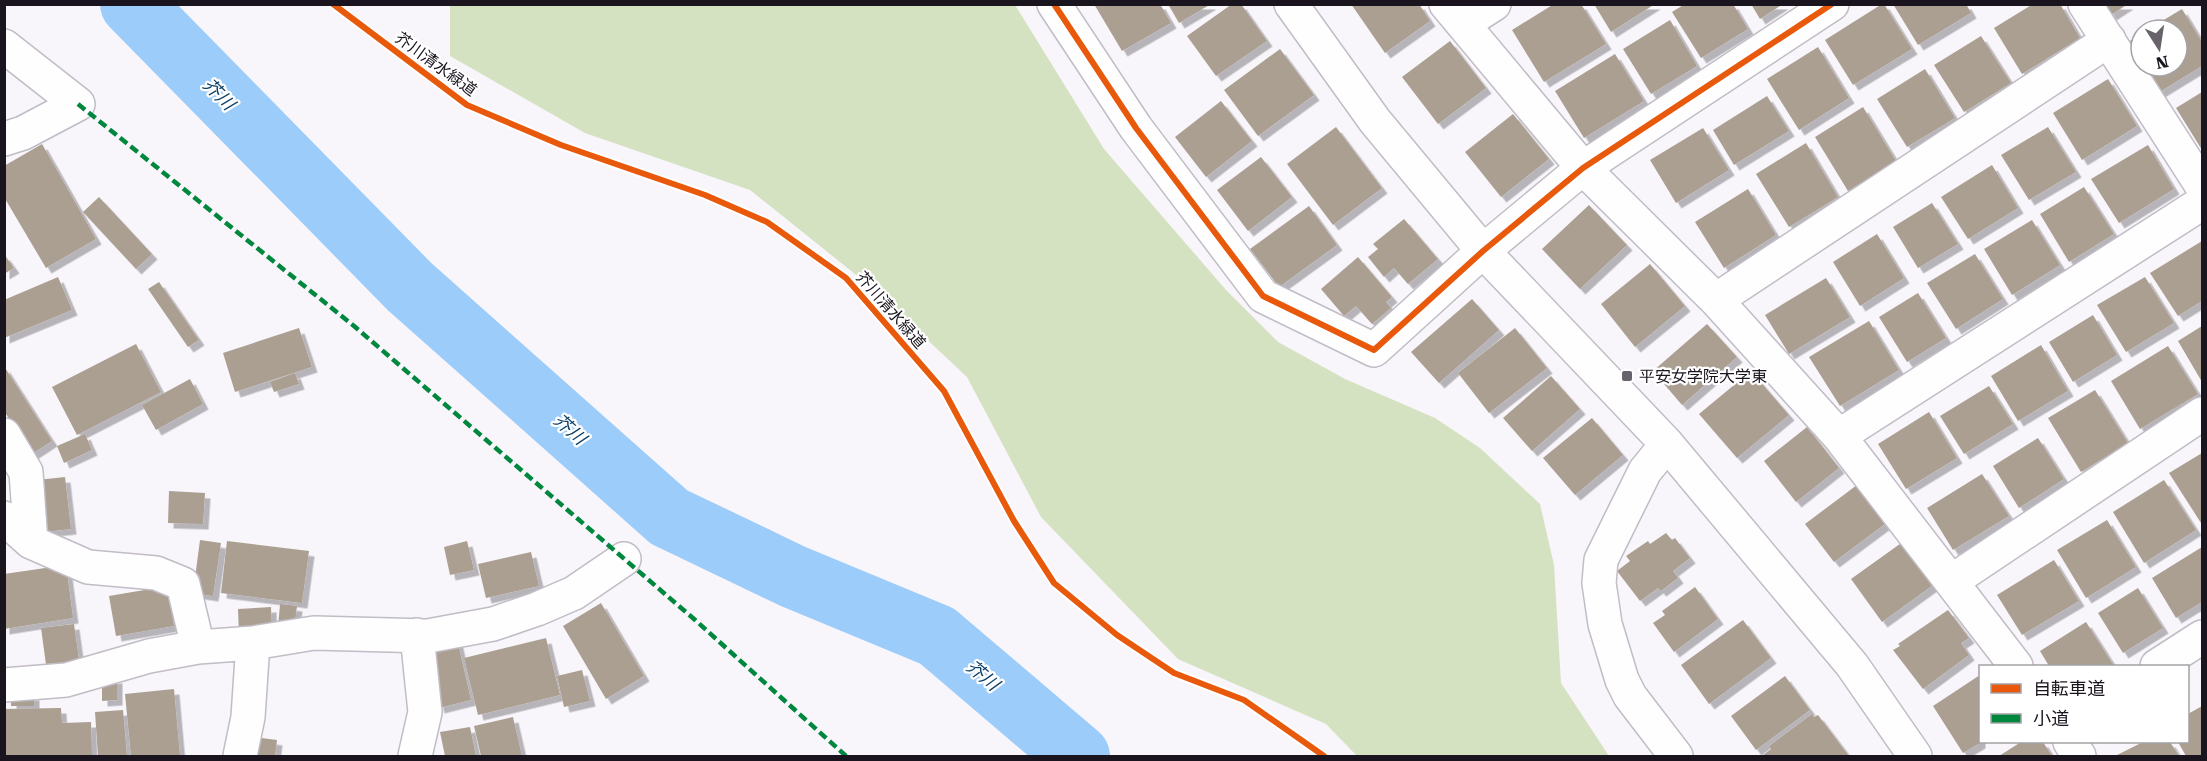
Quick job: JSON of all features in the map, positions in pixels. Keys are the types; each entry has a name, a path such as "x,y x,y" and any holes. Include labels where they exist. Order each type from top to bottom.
{"street":[{"path":"1054,4 1136,128 1263,296 1374,350 1483,252 1583,168 1832,4"},
{"path":"1291,4 1375,121 1483,252 1667,444 1852,665 1915,756"},
{"path":"1494,4 1455,14 1583,168 1716,300 1839,436 2015,665"},
{"path":"2085,4 2202,186"},
{"path":"1716,300 2109,40"},
{"path":"4,46 78,104 23,133 4,139"},
{"path":"1839,436 2202,203"},
{"path":"1952,581 2202,414"},
{"path":"4,435 26,472 31,542"},
{"path":"1667,444 1645,471 1601,560 1599,583 1605,624 1622,680 1630,696 1676,756"},
{"path":"4,518 31,542 88,567 156,573 183,584 198,647"},
{"path":"4,685 66,680 149,656 198,647 253,643 314,633 428,636 493,624 574,593 624,559"},
{"path":"414,756 425,712 417,635"},
{"path":"2159,665 2202,637"},
{"path":"240,756 248,717 253,643"},
{"path":"2071,743 2079,756"}],"green space":[{"path":"450,5 1015,5 1104,149 1226,290 1278,342 1345,379 1435,418 1480,448 1540,504 1554,565 1561,683 1609,756 1357,756 1326,724 1178,659 1041,517 967,377 870,286 750,190 585,133 450,56"}],"building":[{"path":"1094,4 1160,4 1171,23 1122,51"},
{"path":"1168,4 1211,4 1179,23"},
{"path":"1232,4 1241,4 1267,41 1216,76 1187,36"},
{"path":"1351,4 1419,4 1430,21 1385,53"},
{"path":"1554,4 1581,4 1606,44 1544,82 1512,30"},
{"path":"1594,4 1655,4 1611,32"},
{"path":"1685,4 1733,4 1748,29 1701,58 1672,12"},
{"path":"1751,4 1783,4 1760,19"},
{"path":"1882,4 1912,49 1853,85 1825,40"},
{"path":"1893,4 1966,4 1971,13 1918,45"},
{"path":"2033,4 2060,4 2080,38 2022,74 1994,28"},
{"path":"2105,4 2128,4 2111,15"},
{"path":"2182,9 2187,18 2167,18"},
{"path":"1670,20 1697,66 1651,94 1623,49"},
{"path":"2189,21 2202,42 2202,66 2189,74"},
{"path":"1981,36 2011,83 1964,112 1934,65"},
{"path":"1450,41 1486,88 1438,124 1402,77"},
{"path":"2129,42 2129,57 2122,46"},
{"path":"1818,47 1849,98 1799,130 1767,79"},
{"path":"1280,49 1314,95 1258,136 1224,90"},
{"path":"1615,54 1644,101 1584,138 1555,91"},
{"path":"1925,69 1955,118 1907,147 1877,99"},
{"path":"2142,78 2182,78 2153,96"},
{"path":"2108,79 2137,126 2082,160 2053,113"},
{"path":"2202,92 2202,150 2176,108"},
{"path":"1767,96 1789,131 1734,165 1713,130"},
{"path":"1221,101 1252,141 1206,177 1175,137"},
{"path":"1863,107 1896,161 1848,191 1815,137"},
{"path":"1513,114 1549,159 1501,197 1465,152"},
{"path":"1336,127 1382,188 1333,225 1287,164"},
{"path":"2048,127 2076,172 2029,200 2001,155"},
{"path":"1703,128 1729,170 1676,203 1650,160"},
{"path":"1806,143 1838,197 1789,227 1756,174"},
{"path":"42,144 96,239 46,268 4,197 4,166"},
{"path":"2148,145 2174,189 2119,223 2091,179"},
{"path":"1261,157 1292,197 1248,231 1217,190"},
{"path":"1992,165 2018,208 1968,239 1941,197"},
{"path":"2084,187 2114,234 2069,262 2040,214"},
{"path":"1748,189 1776,235 1724,268 1695,222"},
{"path":"99,197 152,254 136,269 83,212"},
{"path":"1932,203 1958,244 1918,268 1893,227"},
{"path":"1589,205 1627,245 1580,289 1542,249"},
{"path":"1309,206 1337,245 1279,287 1250,249"},
{"path":"1404,219 1438,259 1408,284 1394,268 1384,277 1368,257 1378,249 1373,244"},
{"path":"2032,220 2060,265 2012,295 1984,249"},
{"path":"1877,234 1904,278 1860,306 1833,262"},
{"path":"2202,241 2202,301 2178,316 2150,273"},
{"path":"4,254 14,268 4,274"},
{"path":"1975,254 2003,299 1956,329 1927,283"},
{"path":"1358,257 1392,297 1386,302 1391,308 1372,324 1356,306 1344,316 1321,289"},
{"path":"1650,264 1685,306 1635,347 1601,304"},
{"path":"58,277 72,310 4,338 4,300"},
{"path":"2145,277 2174,323 2126,352 2097,305"},
{"path":"1826,278 1850,317 1789,354 1765,315"},
{"path":"159,282 199,340 188,347 148,289"},
{"path":"1918,293 1946,338 1907,362 1879,317"},
{"path":"1472,299 1499,330 1439,383 1411,352"},
{"path":"2093,315 2117,355 2073,382 2049,342"},
{"path":"1869,321 1899,370 1840,406 1809,357"},
{"path":"1707,324 1737,357 1682,405 1653,371"},
{"path":"2202,326 2202,382 2178,341"},
{"path":"299,328 312,367 235,392 223,353"},
{"path":"1515,328 1547,368 1489,413 1458,373"},
{"path":"136,344 161,392 77,435 52,387"},
{"path":"2041,345 2068,391 2018,421 1991,376"},
{"path":"2168,346 2198,394 2140,429 2111,381"},
{"path":"4,366 52,441 32,454 4,411"},
{"path":"1751,371 1789,415 1737,458 1699,414"},
{"path":"295,373 299,384 274,392 270,382"},
{"path":"1551,376 1580,409 1532,451 1503,418"},
{"path":"190,379 203,404 156,430 142,405"},
{"path":"1989,386 2013,424 1964,454 1940,416"},
{"path":"2095,390 2128,443 2081,472 2048,418"},
{"path":"1929,412 1957,458 1906,489 1878,444"},
{"path":"1592,418 1623,455 1575,495 1543,458"},
{"path":"1807,427 1839,468 1796,502 1764,461"},
{"path":"85,434 92,450 64,463 57,446"},
{"path":"2038,438 2064,479 2019,508 1993,466"},
{"path":"2202,453 2202,522 2201,523 2169,473"},
{"path":"1982,474 2009,516 1953,550 1927,508"},
{"path":"65,477 71,529 43,532 37,480"},
{"path":"2164,480 2196,530 2144,563 2113,512"},
{"path":"1857,485 1885,524 1834,562 1805,524"},
{"path":"169,491 205,493 203,524 168,523"},
{"path":"2107,520 2136,567 2086,598 2057,550"},
{"path":"1666,533 1672,540 1675,538 1690,558 1673,571 1678,578 1661,591 1658,588 1640,601 1617,571 1630,561 1626,556 1648,541 1650,544"},
{"path":"200,540 221,543 213,596 193,593"},
{"path":"227,541 309,551 302,603 221,593"},
{"path":"467,541 474,570 450,575 444,547"},
{"path":"1904,541 1936,583 1882,622 1851,579"},
{"path":"2202,547 2202,602 2176,618 2152,578"},
{"path":"531,552 539,586 486,598 478,564"},
{"path":"2054,560 2079,601 2022,635 1997,595"},
{"path":"66,565 73,618 4,629 4,574"},
{"path":"168,586 174,626 116,636 109,596"},
{"path":"1695,587 1718,619 1674,652 1653,623 1665,615 1662,611"},
{"path":"2138,588 2163,628 2123,653 2098,613"},
{"path":"601,603 644,676 606,699 563,626"},
{"path":"280,604 297,606 294,629 278,628"},
{"path":"271,607 272,633 239,635 238,609"},
{"path":"1948,610 1969,638 1961,643 1969,655 1923,689 1893,650 1900,646 1898,644"},
{"path":"1743,620 1771,658 1709,704 1681,665"},
{"path":"2086,622 2113,665 2048,665 2040,651"},
{"path":"74,624 80,667 47,672 41,628"},
{"path":"546,638 560,695 478,715 464,658"},
{"path":"457,639 471,700 439,708 425,646"},
{"path":"582,670 590,701 564,707 557,676"},
{"path":"1785,676 1810,710 1756,750 1731,716"},
{"path":"1979,676 1980,743 1963,753 1933,706"},
{"path":"117,678 117,700 102,701 102,679"},
{"path":"174,689 180,756 131,756 125,694"},
{"path":"11,695 34,695 34,706 11,706"},
{"path":"2202,706 2202,756 2186,756 2179,743 2189,743 2189,713"},
{"path":"61,708 62,723 91,722 92,756 4,756 4,709"},
{"path":"123,710 127,756 98,756 95,712"},
{"path":"1812,714 1814,717 1818,715 1849,756 1762,756 1771,749 1769,746"},
{"path":"513,717 522,756 481,756 474,726"},
{"path":"470,727 476,756 445,756 440,732"},
{"path":"254,737 277,740 275,756 251,756"},
{"path":"2019,743 2044,743 2052,756 1999,756"},
{"path":"2141,743 2171,743 2179,756 2115,756"}],"waterway":[{"name":"芥川","path":"132,4 410,287 669,517 792,576 937,636 1078,756"}],"marked path":[{"path":"78,104 354,326 694,619 846,756"}],"cycle path":[{"name":"芥川清水緑道","path":"333,4 467,105 561,145 705,195 767,222 846,278 944,391 1014,521 1054,583 1117,635 1174,673 1244,700 1324,756"},
{"path":"1054,4 1136,128 1263,296 1374,350 1483,251 1583,168 1832,4"}],"place":[{"name":"平安女学院大学東","path":"1627,376"}]}
